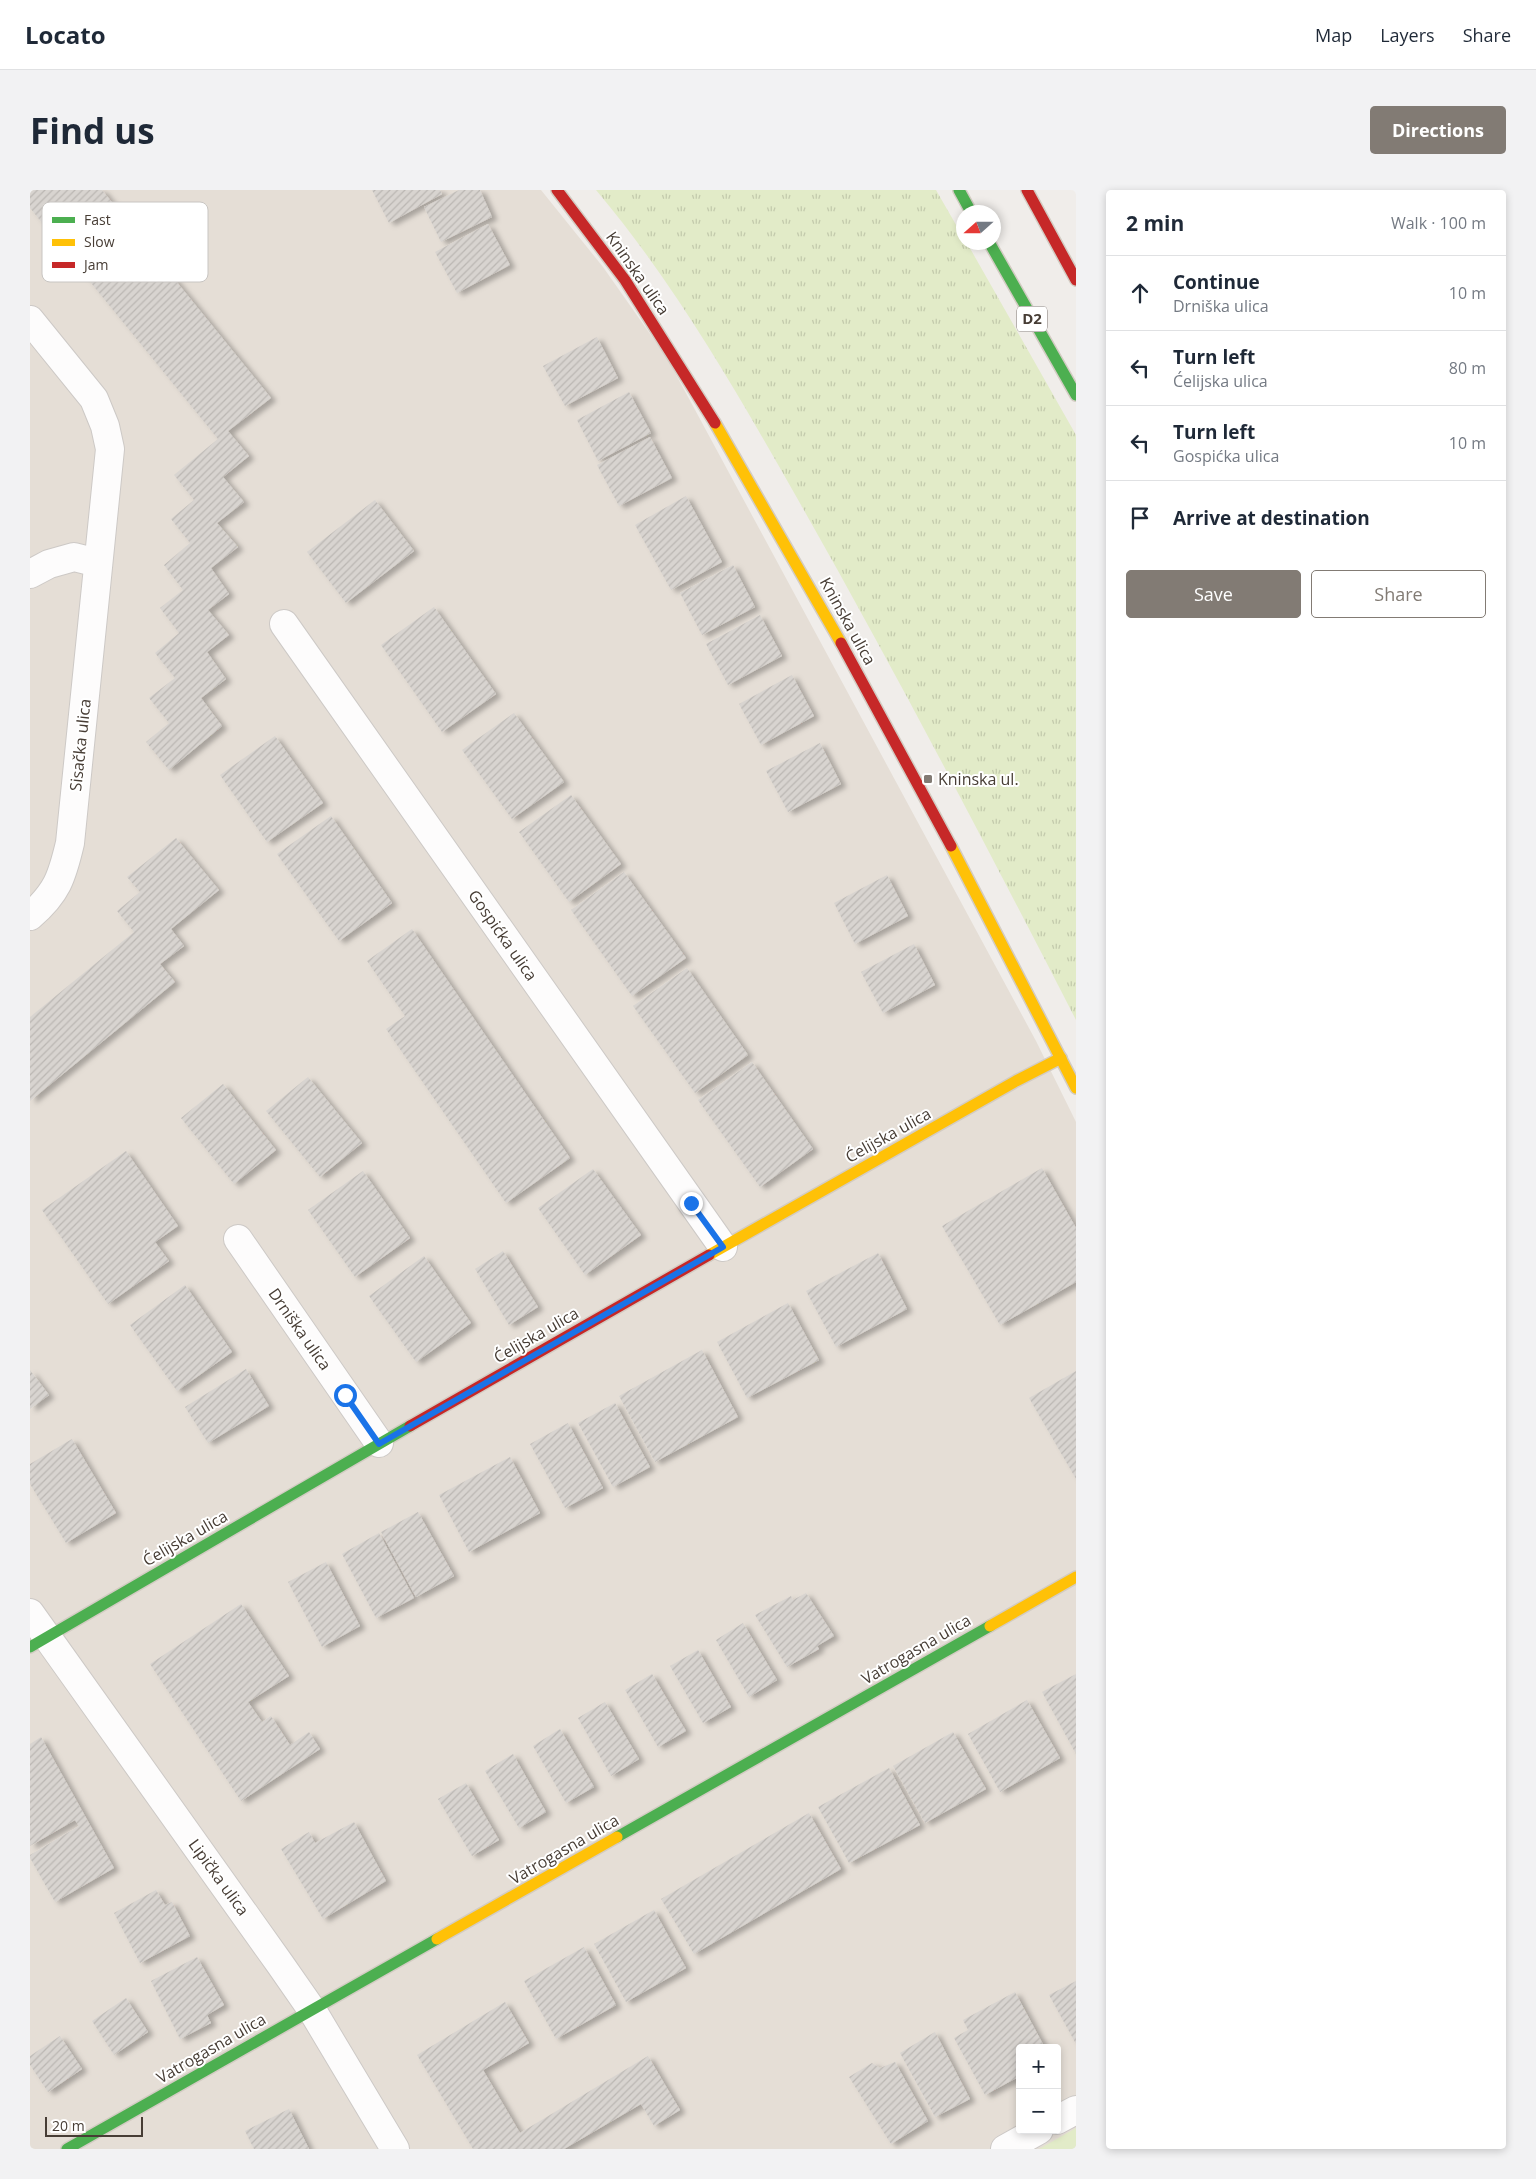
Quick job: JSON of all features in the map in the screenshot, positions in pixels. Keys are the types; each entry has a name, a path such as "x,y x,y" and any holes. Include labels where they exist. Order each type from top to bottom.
{"main road":[{"name":"Kninska ulica","path":"557,190 625,280 700,397 821,605 938,820 1076,1088"},
{"path":"958,190 967,205"},
{"path":"1027,190 1076,280"},
{"name":"D2","path":"994,250 1076,395"},
{"name":"Ćelijska ulica","path":"39,1642 723,1247 1016,1081 1061,1058"},
{"name":"Vatrogasna ulica","path":"67,2149 1076,1576"}],"street":[{"name":"Sisačka ulica","path":"30,320 94,398 105,426 110,449 70,843 62,876 43,905 30,916"},
{"path":"30,574 49,564 74,557 98,562"},
{"name":"Gospićka ulica","path":"284,624 723,1247"},
{"name":"Drniška ulica","path":"238,1239 379,1444"},
{"name":"Lipička ulica","path":"30,1614 39,1642 312,2010 395,2149"},
{"path":"1061,2118 1076,2110"},
{"path":"1005,2149 1032,2134"}],"shaded area":[{"path":"30,190 541,190 603,267 667,358 1036,1041 1076,1122 1076,2149 30,2149"}],"green space":[{"path":"596,190 936,190 956,225 956,250 971,250 1076,435 1076,1020 907,697 837,569 706,343 626,227"},
{"path":"1076,2128 1076,2149 1039,2149"}],"building":[{"path":"30,190 102,190 112,202 42,202 42,223 30,208"},
{"path":"372,190 440,190 442,194 389,223"},
{"path":"459,190 480,190 492,217 441,242 424,207"},
{"path":"488,224 510,265 457,293 435,252"},
{"path":"90,282 177,282 271,398 228,431 249,456 223,477 244,502 217,523 238,547 211,568 229,594 208,610 229,635 207,652 226,679 201,698 222,726 169,770 146,742 169,723 149,698 175,678 155,653 179,633 160,608 183,590 164,565 190,543 171,519 194,500 174,475 218,439"},
{"path":"597,337 618,378 565,406 543,366"},
{"path":"629,392 651,433 598,461 577,420"},
{"path":"650,437 672,478 619,506 597,465"},
{"path":"686,496 722,562 671,590 635,525"},
{"path":"375,500 414,551 346,603 307,552"},
{"path":"733,565 755,607 702,635 680,593"},
{"path":"434,607 496,694 442,732 381,645"},
{"path":"760,615 782,656 728,685 706,644"},
{"path":"792,675 814,716 761,745 739,704"},
{"path":"514,713 564,782 512,819 462,750"},
{"path":"275,736 323,803 267,842 220,775"},
{"path":"820,743 841,784 788,812 766,771"},
{"path":"571,795 621,864 569,902 519,832"},
{"path":"331,816 392,903 339,941 277,854"},
{"path":"176,838 219,890 171,929 184,946 160,964 175,982 30,1101 30,1017 134,932 117,911 140,892 127,877"},
{"path":"624,872 686,958 632,996 571,910"},
{"path":"887,875 908,916 855,944 834,903"},
{"path":"412,929 570,1158 506,1203 386,1029 405,1016 367,961"},
{"path":"914,944 935,985 883,1013 861,972"},
{"path":"687,968 748,1055 695,1093 633,1006"},
{"path":"752,1062 813,1149 760,1187 698,1100"},
{"path":"308,1077 362,1143 320,1177 266,1111"},
{"path":"223,1084 276,1150 234,1184 181,1118"},
{"path":"126,1151 178,1226 155,1242 169,1261 108,1304 42,1210"},
{"path":"1042,1168 1076,1228 1076,1282 1000,1325 942,1226"},
{"path":"593,1169 641,1235 585,1275 538,1208"},
{"path":"363,1171 410,1238 355,1277 308,1210"},
{"path":"503,1251 538,1307 509,1325 475,1269"},
{"path":"878,1253 907,1309 836,1347 806,1291"},
{"path":"424,1256 471,1323 416,1362 369,1296"},
{"path":"185,1285 232,1352 177,1391 130,1325"},
{"path":"788,1303 819,1360 747,1398 717,1342"},
{"path":"702,1350 738,1417 655,1462 619,1396"},
{"path":"246,1369 269,1406 208,1443 185,1407"},
{"path":"30,1370 49,1395 30,1409"},
{"path":"1076,1371 1076,1479 1029,1398"},
{"path":"615,1403 650,1467 613,1487 578,1423"},
{"path":"568,1423 603,1488 565,1508 530,1444"},
{"path":"72,1439 116,1513 66,1543 30,1484 30,1464"},
{"path":"510,1457 540,1513 469,1552 439,1495"},
{"path":"418,1512 454,1576 416,1597 381,1532"},
{"path":"379,1533 414,1598 376,1618 342,1554"},
{"path":"326,1562 360,1626 322,1647 288,1582"},
{"path":"806,1593 834,1636 817,1646 819,1649 787,1667 755,1615 791,1596 793,1600"},
{"path":"241,1604 289,1676 248,1702 262,1722 271,1716 290,1745 309,1732 320,1749 241,1801 150,1664"},
{"path":"743,1623 777,1680 749,1697 716,1640"},
{"path":"698,1650 731,1707 703,1723 670,1666"},
{"path":"652,1674 686,1731 658,1747 625,1690"},
{"path":"1076,1674 1076,1754 1042,1692"},
{"path":"1027,1700 1060,1758 1000,1792 968,1734"},
{"path":"605,1702 639,1759 611,1776 578,1718"},
{"path":"560,1729 594,1787 566,1803 533,1746"},
{"path":"953,1732 986,1789 925,1823 893,1766"},
{"path":"41,1737 114,1868 55,1902 30,1855 79,1826 75,1820 30,1846 30,1744"},
{"path":"513,1754 546,1812 519,1828 485,1771"},
{"path":"889,1768 920,1825 849,1863 818,1807"},
{"path":"466,1783 499,1840 472,1856 438,1799"},
{"path":"809,1813 841,1869 694,1954 661,1899"},
{"path":"354,1822 386,1881 323,1919 281,1849 309,1832 315,1843"},
{"path":"156,1890 165,1905 172,1902 190,1936 140,1963 114,1913"},
{"path":"654,1910 686,1968 626,2002 594,1944"},
{"path":"584,1947 616,2005 556,2039 524,1981"},
{"path":"197,1957 224,2005 207,2015 211,2023 180,2039 151,1981"},
{"path":"1076,1981 1076,2044 1049,1995"},
{"path":"1015,1992 1043,2044 1016,2044 1016,2078 985,2095 954,2038 968,2030 963,2020"},
{"path":"126,1998 148,2032 114,2055 92,2021"},
{"path":"505,2002 529,2043 483,2070 520,2133 648,2056 680,2110 654,2126 641,2104 564,2149 473,2149 417,2055"},
{"path":"935,2032 970,2099 935,2117 900,2053"},
{"path":"60,2036 82,2069 48,2092 30,2065 30,2056"},
{"path":"895,2062 928,2121 891,2144 849,2077 872,2063 880,2068"},
{"path":"289,2109 309,2149 254,2149 245,2131"}],"traffic: fast":[{"path":"959,190 967,205"},
{"path":"994,250 1076,395"},
{"path":"30,1647 410,1426"},
{"path":"617,1837 990,1626"},
{"path":"67,2149 437,1939"}],"traffic: slow":[{"path":"715,423 841,643"},
{"path":"951,846 1076,1088"},
{"path":"709,1255 1016,1081 1061,1058"},
{"path":"990,1626 1076,1577"},
{"path":"437,1939 617,1837"}],"traffic: jam":[{"path":"557,190 625,280 715,423"},
{"path":"1027,190 1076,280"},
{"path":"841,643 951,846"},
{"path":"410,1426 709,1255"}],"place":[{"name":"Kninska ul.","path":"928,779"}],"route":[{"path":"345,1395 379,1444 723,1247 691,1203"}]}
